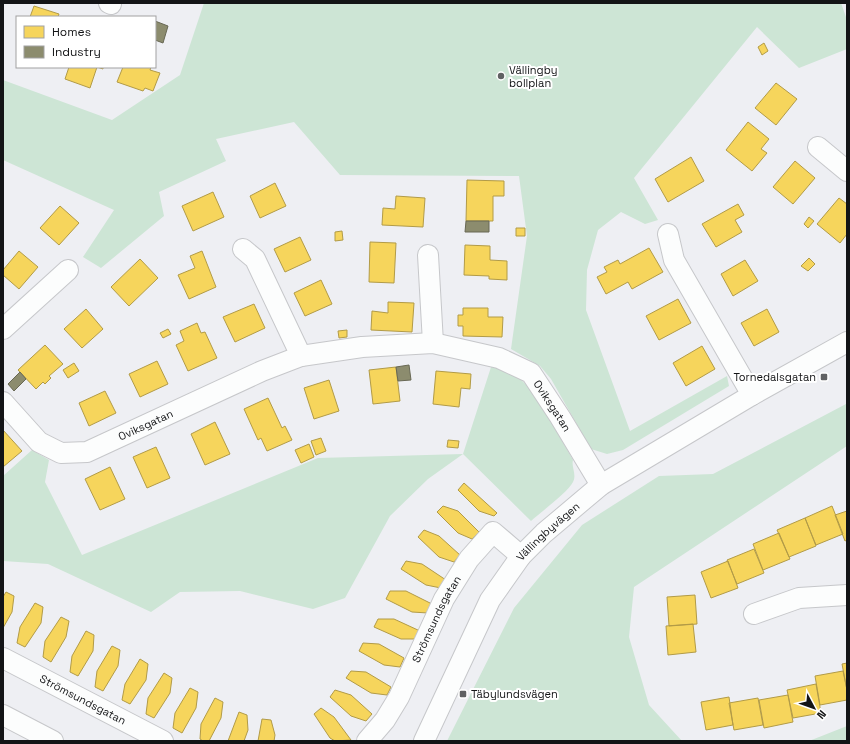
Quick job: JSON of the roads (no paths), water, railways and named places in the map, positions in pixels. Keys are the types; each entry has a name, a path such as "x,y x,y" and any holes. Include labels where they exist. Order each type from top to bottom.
{"street":[{"path":"818,147 847,171"},
{"path":"668,234 674,260 752,395"},
{"path":"243,249 255,259 301,356"},
{"path":"428,255 433,343"},
{"path":"3,329 68,270"},
{"name":"Vällingbyvägen","path":"424,741 490,600 521,556 544,533 601,486 752,395 847,342"},
{"name":"Oviksgatan","path":"3,402 39,442 61,453 87,452 262,371 301,356 362,347 433,343 499,358 531,374 560,417 601,486"},
{"name":"Strömsundsgatan","path":"367,741 385,720 399,697 444,599 469,559 493,532 521,556"},
{"path":"754,614 799,598 847,595"},
{"name":"Strömsundsgatan","path":"3,658 163,741"},
{"path":"3,715 53,741"}],"place":[{"name":"Vällingby bollplan","path":"501,76"},
{"name":"Tornedalsgatan","path":"824,377"},
{"name":"Täbylundsvägen","path":"463,694"}]}
